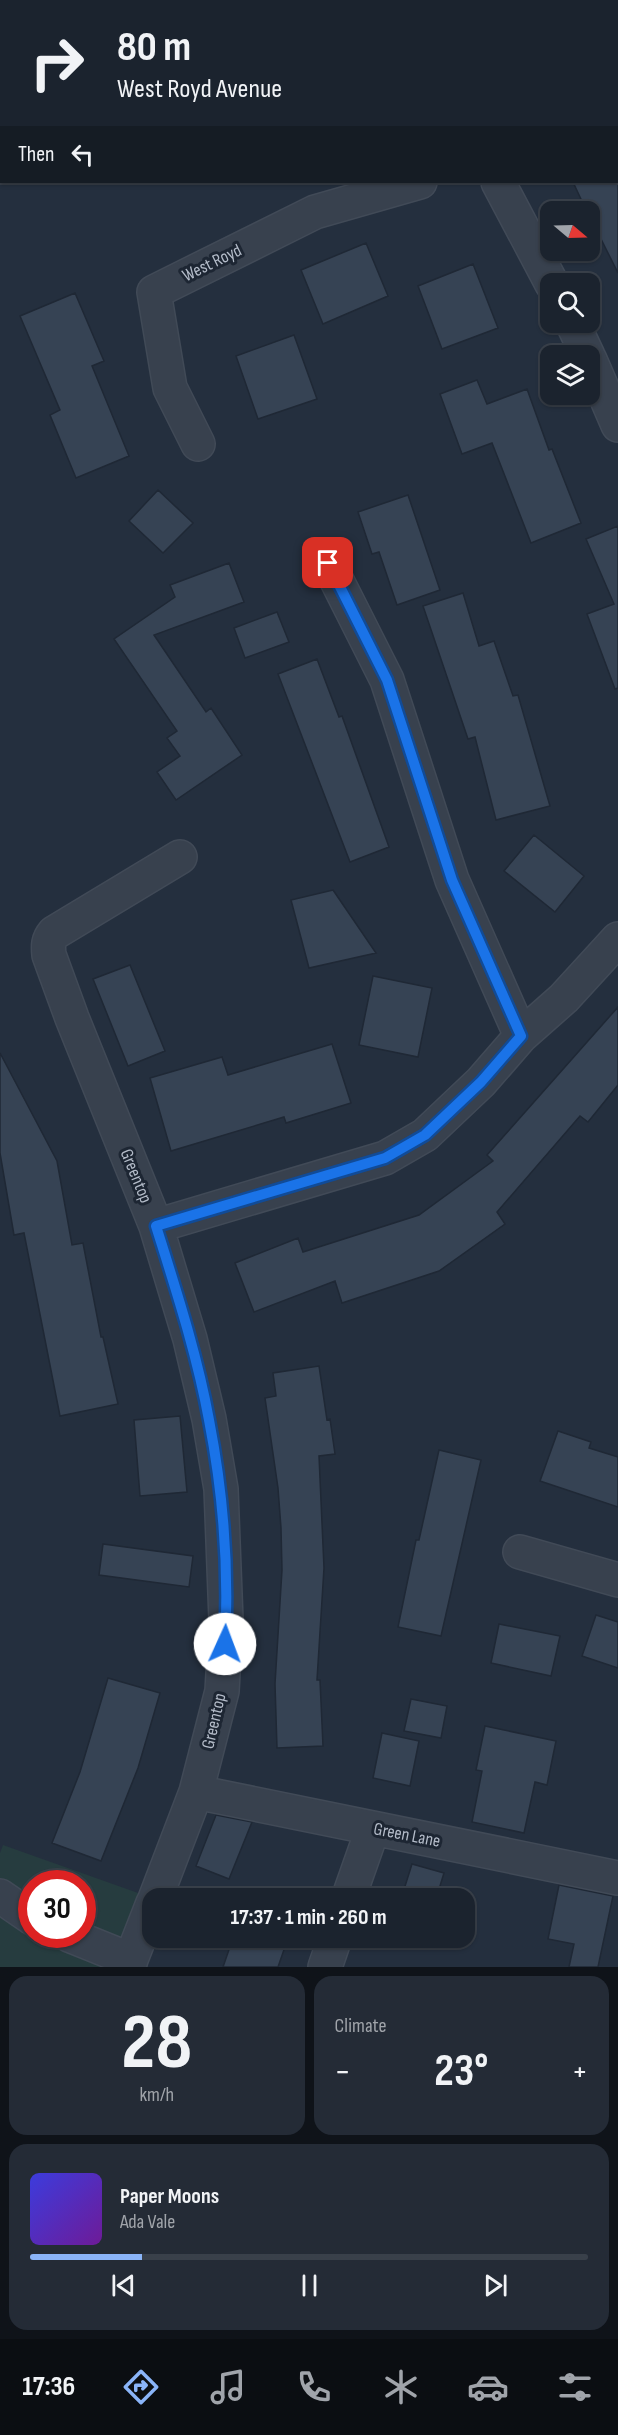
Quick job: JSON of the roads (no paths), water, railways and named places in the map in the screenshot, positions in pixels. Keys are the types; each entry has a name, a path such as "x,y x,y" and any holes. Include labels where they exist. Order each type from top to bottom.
{"street":[{"name":"West Royd","path":"198,444 170,388 154,292 315,212 416,183"},
{"path":"499,183 546,273"},
{"path":"600,383 618,425"},
{"path":"328,563 387,680 452,880 521,1036"},
{"name":"Greentop","path":"159,1888 196,1792 222,1691 226,1620 221,1489 209,1419 190,1339 156,1226 49,955 50,938 54,933 180,857"},
{"path":"156,1226 385,1158 425,1135 481,1082 521,1036 564,998 618,939"},
{"path":"519,1552 618,1580"},
{"name":"Green Lane","path":"196,1792 618,1878"},
{"path":"352,1888 373,1828"},
{"path":"0,1896 18,1908"},
{"path":"96,1947 130,1963 142,1932"},
{"path":"325,1967 332,1948"}]}
